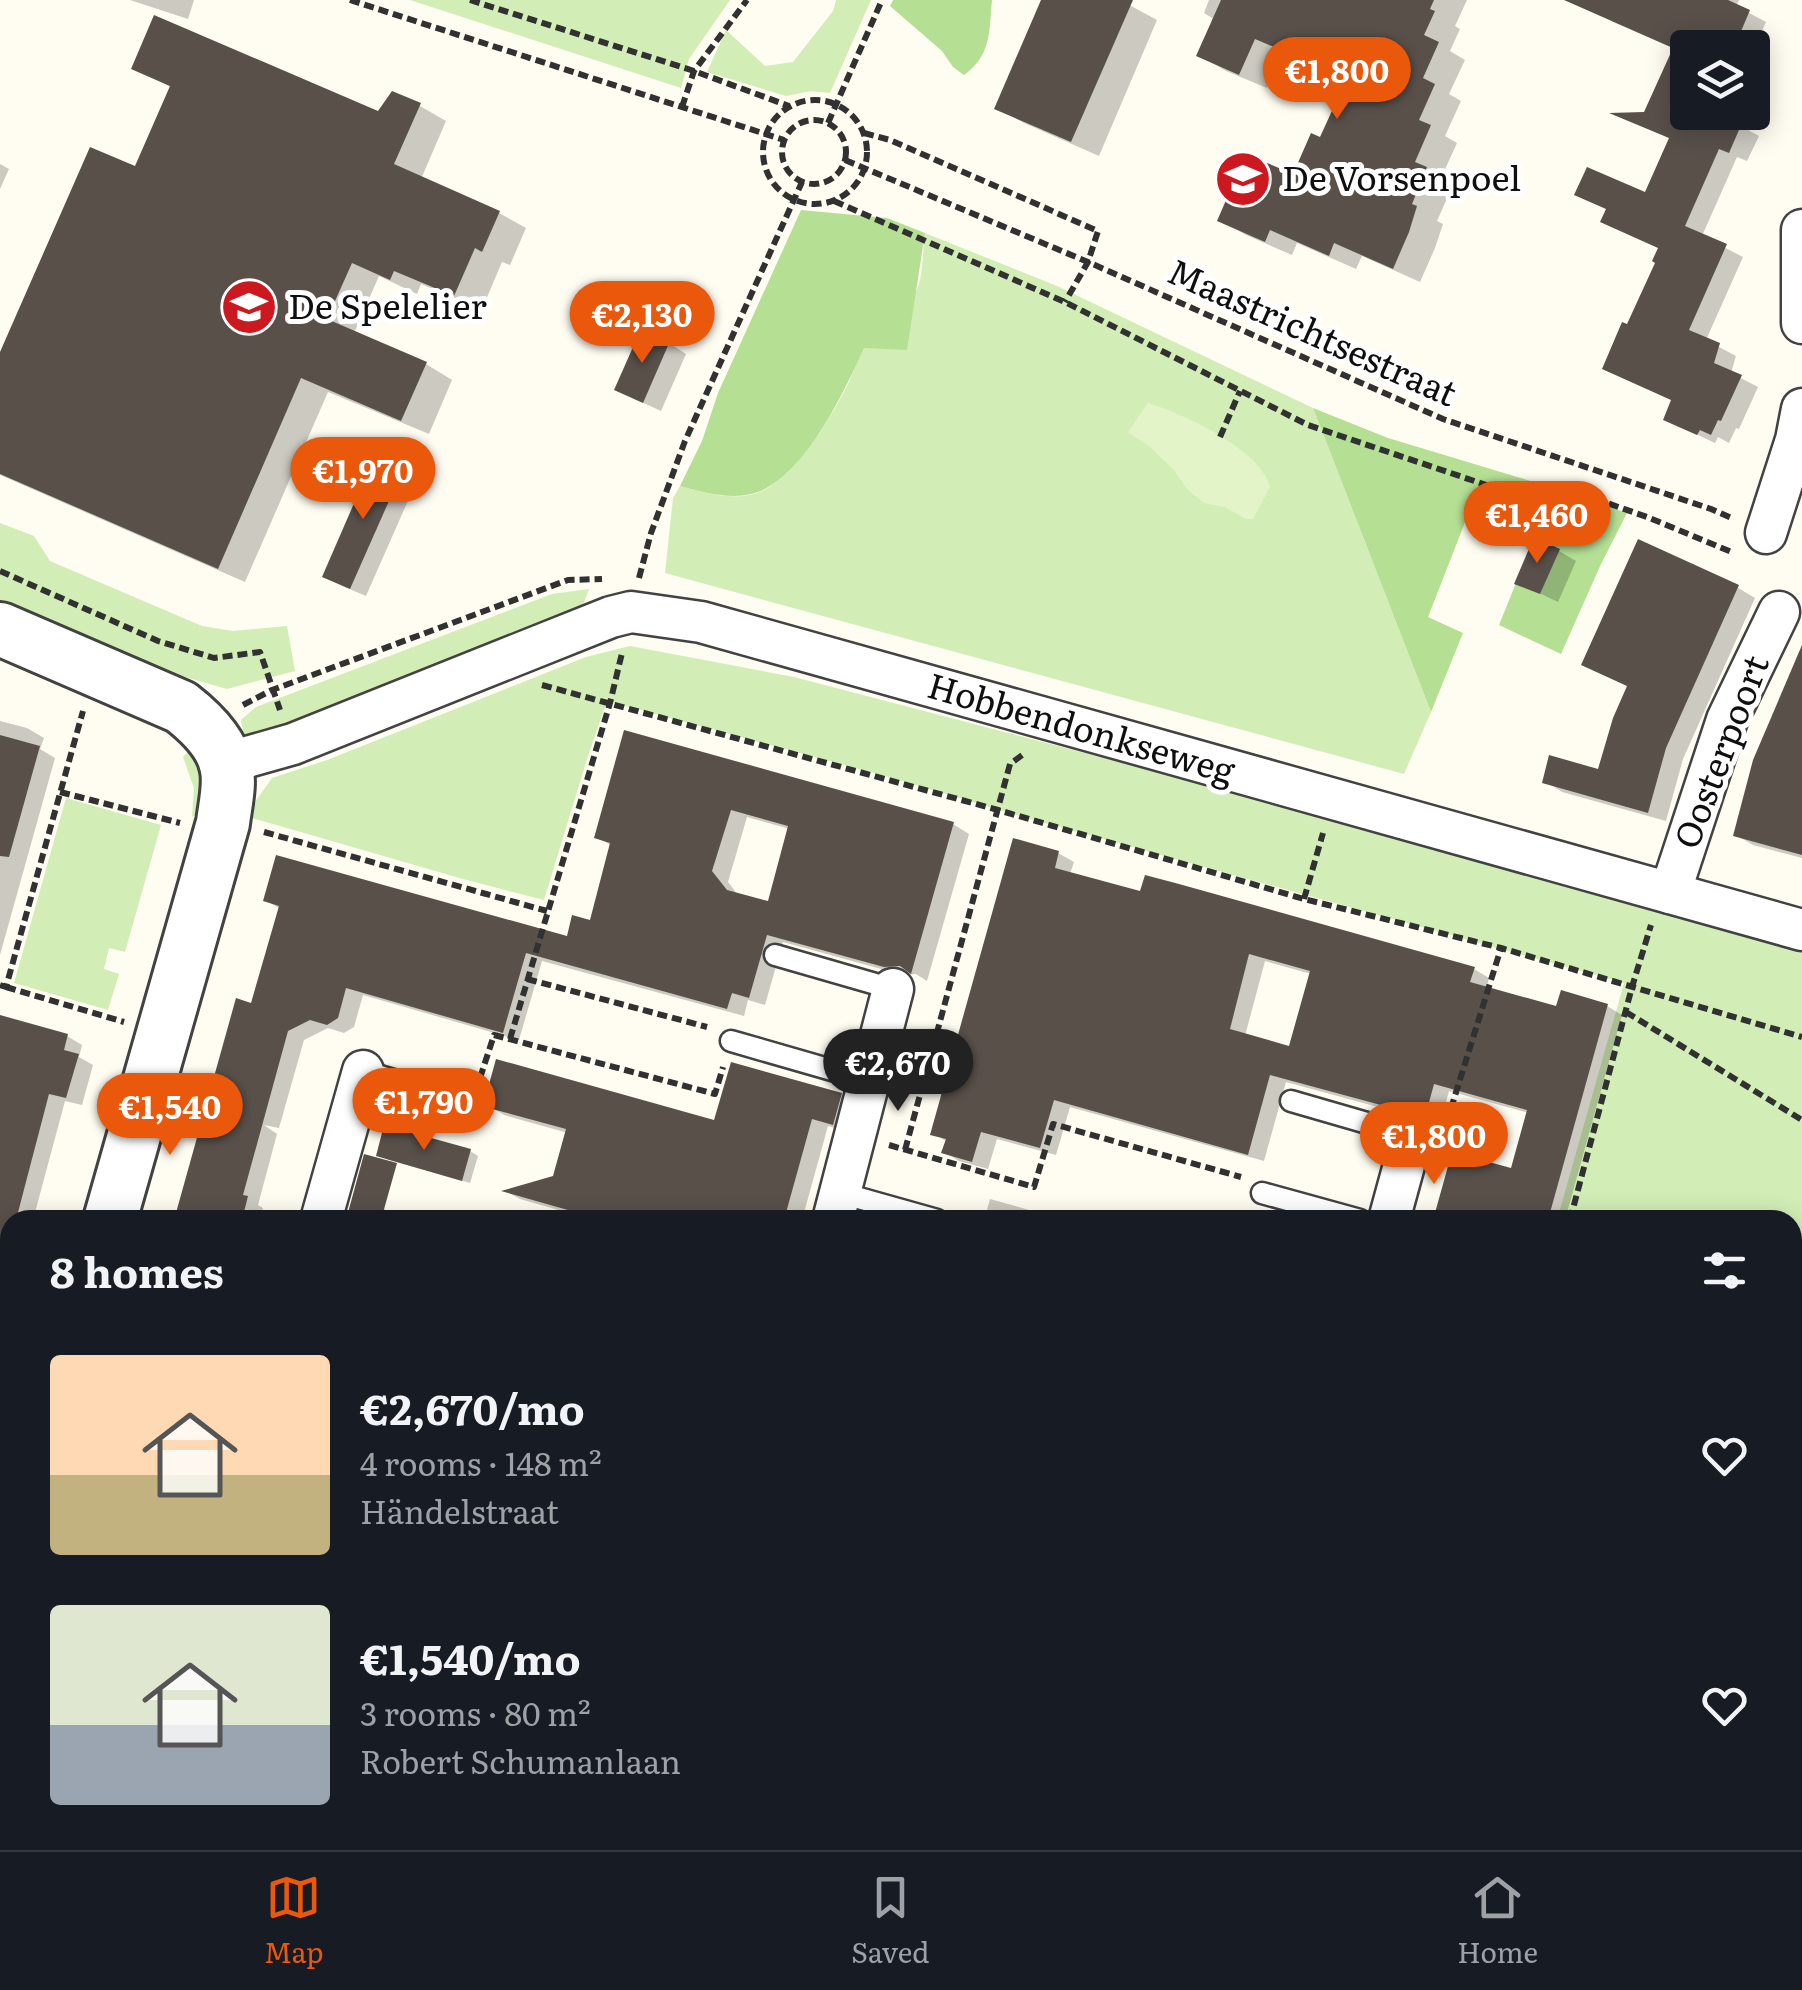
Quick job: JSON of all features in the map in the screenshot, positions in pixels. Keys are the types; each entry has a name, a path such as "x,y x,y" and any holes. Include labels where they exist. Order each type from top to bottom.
{"street":[{"path":"1802,230 1802,324"},
{"path":"1752,544 1796,440 1802,409"},
{"name":"Hobbendonkseweg","path":"215,744 293,744 611,616 634,600 700,622 1802,930"},
{"name":"Oosterpoort","path":"1666,892 1726,720 1778,612"},
{"path":"0,629 181,706 215,744 227,792 223,823 113,1210"},
{"path":"837,1206 893,989"},
{"path":"324,1210 363,1071"},
{"path":"1392,1210 1412,1136"}],"lane":[{"path":"776,955 893,989"},
{"path":"731,1041 870,1080"},
{"path":"363,1071 472,1103"},
{"path":"1291,1101 1412,1136"},
{"path":"1262,1193 1324,1210"},
{"path":"837,1206 866,1210"}],"path":[{"path":"350,0 784,140"},
{"path":"470,0 694,71 789,106"},
{"path":"682,107 694,71 746,0"},
{"path":"828,123 882,0"},
{"path":"813,99 837,104 849,111 864,133 866,169 848,194 834,202 814,205 794,200 777,188 766,172 762,153 766,134 789,106 813,99"},
{"path":"808,120 828,123 843,138 845,160 833,178 824,183 802,182 784,164 784,140 790,130 808,120"},
{"path":"864,133 890,140 1098,231 1088,262 1065,302"},
{"name":"Maastrichtsestraat","path":"845,160 1444,419 1711,509 1752,544"},
{"path":"510,1039 610,704 652,532 685,441 802,182"},
{"path":"834,202 1065,302 1308,425 1520,496 1567,488 1647,517 1752,544"},
{"path":"1220,437 1240,391"},
{"path":"0,571 158,641 214,658 260,652 293,744"},
{"path":"215,744 272,690 568,580 608,579 634,600"},
{"path":"114,620 94,670 3,986 126,1023"},
{"path":"502,660 540,684 1304,899 1501,948 1802,1036"},
{"path":"905,1150 1010,764 1023,756 1050,720"},
{"path":"60,792 183,824 207,818 547,911"},
{"path":"1304,899 1332,799"},
{"path":"1573,1210 1632,987 1666,892"},
{"path":"1412,1136 1448,1118 1501,948"},
{"path":"472,1103 494,1035 714,1094 731,1041 728,1033 527,979"},
{"path":"1626,1012 1802,1120"},
{"path":"856,1135 1034,1187 1053,1124 1244,1178 1262,1193"}],"green space":[{"path":"410,0 730,0 689,59 681,88"},
{"path":"836,0 871,0 830,93 811,91 786,96 707,72 726,30 765,66 793,62 833,11"},
{"path":"893,0 992,0 987,41 980,59 964,75 890,6"},
{"path":"801,210 887,218 925,233 907,350 864,348 821,430 776,482 739,496 680,486 702,441 718,393"},
{"path":"925,233 1057,286 1313,408 1431,712 1404,774 665,573 673,498 680,486 719,495 748,495 771,486 797,463 830,416 866,345 918,287"},
{"path":"1148,403 1219,435 1264,473 1270,487 1253,519 1204,503 1150,447 1128,432"},
{"path":"1313,408 1388,438 1627,513 1561,654 1499,625 1533,541 1469,512 1428,617 1463,633 1431,712"},
{"path":"0,523 34,536 50,561 202,626 233,631 287,626 295,671 227,689 154,668 0,605"},
{"path":"589,589 583,605 552,625 278,734 244,735 241,720 256,707 552,594"},
{"path":"630,646 794,677 1802,940 1802,1210 1560,1210 1624,983 607,701 544,900 245,816 272,778 586,657"},
{"path":"195,744 209,807 192,817 194,788 183,757"},
{"path":"66,798 161,825 125,952 109,948 104,969 119,974 108,1010 14,983"}],"building":[{"path":"1041,0 1133,0 1071,142 994,109"},
{"path":"1221,0 1434,0 1430,9 1435,11 1424,35 1439,42 1423,78 1435,84 1419,120 1431,125 1415,162 1427,167 1412,204 1417,206 1409,232 1393,269 1334,243 1329,256 1270,230 1265,242 1217,221 1233,184 1225,181 1239,151 1293,174 1311,133 1320,137 1347,78 1255,39 1239,75 1196,56"},
{"path":"1564,0 1728,0 1750,10 1742,30 1670,30 1670,47"},
{"path":"154,15 378,111 392,91 421,103 394,164 500,211 482,252 475,248 454,296 394,271 390,280 352,263 327,319 427,362 401,421 301,378 218,569 0,474 0,352 90,147 135,166 170,86 131,69"},
{"path":"1670,55 1670,130 1739,130 1729,153 1719,149 1685,226 1727,244 1689,330 1720,343 1714,363 1742,375 1711,435 1700,430 1697,435 1663,420 1671,400 1602,369 1622,322 1627,324 1658,248 1600,222 1606,209 1574,195 1587,167 1645,192 1669,138 1609,113 1644,112"},
{"path":"641,329 670,341 643,403 614,390"},
{"path":"375,455 404,467 350,589 322,577"},
{"path":"1534,537 1560,549 1540,594 1514,584"},
{"path":"1638,539 1739,585 1666,748 1648,813 1542,783 1549,755 1598,769 1627,686 1581,665"},
{"path":"1802,645 1802,855 1733,836 1753,760"},
{"path":"624,730 954,822 911,974 900,966 884,967 767,935 749,998 732,993 727,1009 526,953 503,1033 346,988 338,1018 327,1025 310,1020 288,1031 243,1195 248,1196 244,1210 177,1210 236,998 251,1003 279,906 263,901 276,855 567,936 572,915 590,920 610,843 594,838","holes":["731,810 788,826 768,901 727,890 712,871"]},
{"path":"0,735 40,746 9,857 0,856"},
{"path":"1013,838 1059,851 1055,868 1140,891 1145,875 1475,967 1470,982 1556,1006 1561,990 1608,1004 1551,1210 1436,1210 1452,1152 1511,1168 1527,1110 1434,1084 1425,1117 1270,1075 1248,1155 1054,1100 1040,1148 981,1132 972,1162 941,1153 946,1139 930,1135","holes":["1249,954 1310,971 1289,1046 1230,1029"]},
{"path":"0,1015 68,1034 64,1050 79,1054 66,1098 49,1094 19,1210 0,1210"},
{"path":"496,1059 714,1120 731,1062 842,1093 833,1125 812,1119 787,1210 568,1210 501,1191 553,1176 566,1129 485,1107"},
{"path":"384,1125 471,1149 462,1181 376,1156"},
{"path":"364,1154 397,1163 384,1210 349,1210"}],"place":[{"name":"De Vorsenpoel","path":"1243,179"},
{"name":"De Spelelier","path":"249,307"}]}
